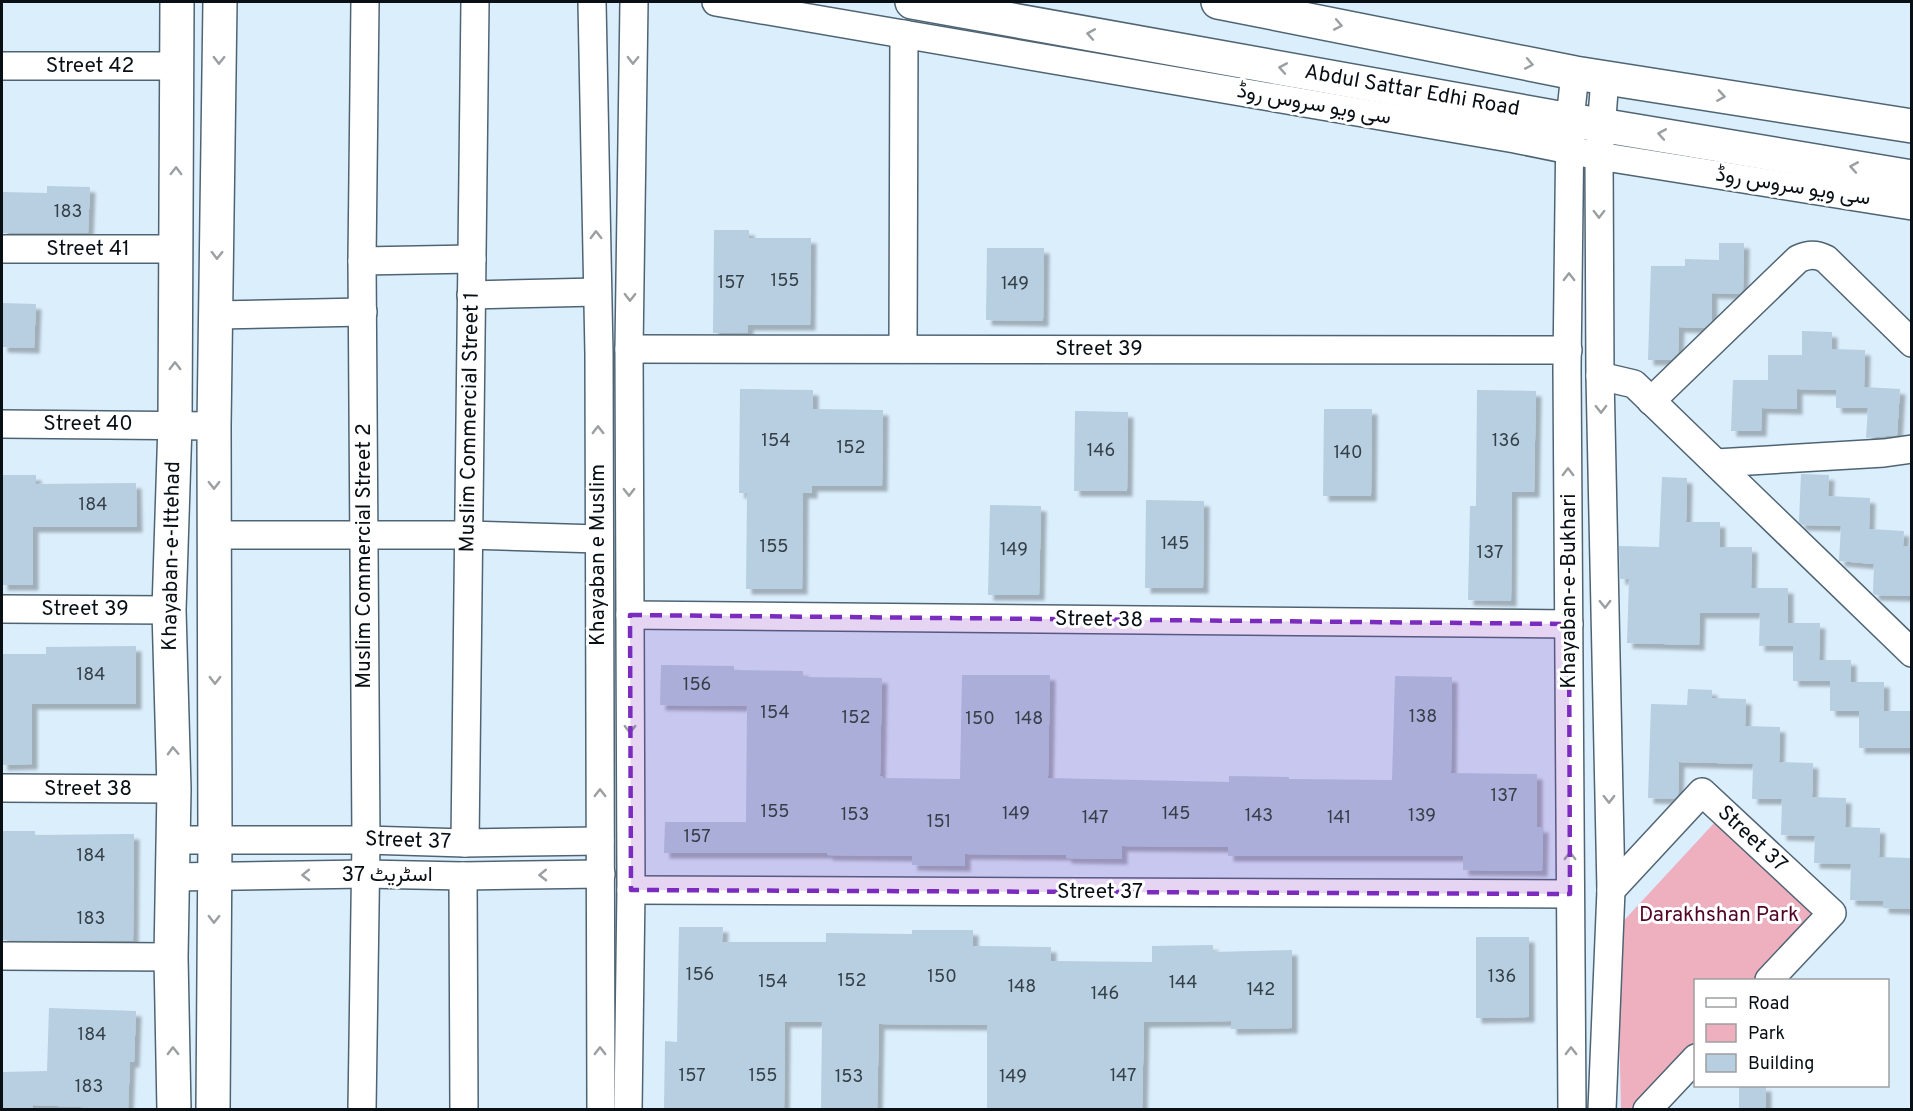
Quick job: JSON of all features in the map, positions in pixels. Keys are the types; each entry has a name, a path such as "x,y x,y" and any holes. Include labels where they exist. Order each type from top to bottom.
{"main road":[{"name":"Khayaban-e-Ittehad","path":"174,1110 171,957 174,789 169,610 175,424 177,2"},
{"name":"Khayaban-e-Ittehad","path":"213,1110 214,426 220,2"},
{"name":"Abdul Sattar Edhi Road","path":"912,2 1570,135 1911,177"},
{"path":"1218,2 1590,75 1911,126"}],"street":[{"name":"Muslim Commercial Street 2","path":"362,1110 366,840 362,261 365,2"},
{"name":"Muslim Commercial Street 1","path":"465,843 475,2"},
{"name":"Khayaban e Muslim","path":"592,2 597,292 601,1110"},
{"name":"Khayaban e Muslim","path":"628,1110 631,890 629,349 634,2"},
{"name":"سی ویو سروس روڈ","path":"716,2 904,34 1570,135"},
{"path":"903,349 904,34"},
{"name":"Street 42","path":"2,66 178,66"},
{"name":"Khayaban-e-Bukhari","path":"1572,1110 1568,350 1570,135 1590,75"},
{"name":"Khayaban-e-Bukhari","path":"1590,75 1601,140 1600,376 1611,890 1602,1110"},
{"name":"سی ویو سروس روڈ","path":"1601,140 1911,206"},
{"name":"Street 41","path":"2,249 175,249"},
{"path":"1651,401 1798,259 1805,256 1819,256 1826,259 1911,344"},
{"path":"362,261 472,260"},
{"path":"471,295 597,292"},
{"path":"216,315 363,312"},
{"name":"Street 39","path":"629,349 1568,350"},
{"path":"1600,376 1634,384 1911,653"},
{"name":"Street 40","path":"2,424 214,426"},
{"path":"1716,463 1884,453 1911,449"},
{"path":"214,535 468,535 598,539"},
{"name":"Street 39","path":"2,609 169,610"},
{"name":"Street 38","path":"630,615 1569,624"},
{"path":"599,692 630,691"},
{"name":"Street 38","path":"2,789 174,789"},
{"name":"Street 37","path":"1611,890 1702,792 1832,913 1771,979"},
{"name":"Street 37","path":"173,840 366,840 465,843 600,841"},
{"name":"اسٹریٹ 37","path":"172,878 365,874 463,876 601,874"},
{"path":"463,876 464,1110"},
{"name":"Street 37","path":"631,890 1570,894"},
{"path":"2,956 171,957"},
{"path":"600,1005 629,1004"},
{"path":"1571,1018 1606,1015"},
{"path":"1647,1110 1694,1059"}],"highlighted area":[{"path":"630,615 1569,624 1570,894 631,890"}],"green space":[{"name":"Darakhshan Park","path":"1715,822 1817,916 1756,979 1694,979 1694,1043 1630,1109 1621,1109 1617,928"}],"building":[{"path":"47,186 90,187 88,233 2,233 2,192 47,193"},
{"path":"714,230 749,230 749,238 811,238 810,325 748,325 748,333 713,333"},
{"path":"1719,243 1744,243 1743,290 1739,294 1712,293 1712,321 1704,328 1679,327 1678,353 1671,360 1648,360 1651,266 1685,266 1685,259 1719,260"},
{"path":"987,248 1044,248 1043,321 986,320"},
{"path":"2,303 36,304 34,348 2,347"},
{"path":"1802,331 1832,332 1832,349 1865,350 1864,387 1900,389 1897,435 1866,438 1868,408 1836,408 1836,390 1797,389 1797,409 1762,408 1761,431 1731,431 1733,380 1768,380 1768,355 1802,355"},
{"path":"740,389 813,390 813,409 883,410 882,486 812,486 812,493 803,493 802,589 746,589 747,493 739,493"},
{"path":"1477,390 1536,391 1534,492 1512,492 1511,601 1468,600 1470,506 1476,506"},
{"path":"1324,409 1372,409 1371,496 1323,496"},
{"path":"1075,411 1128,412 1127,491 1074,491"},
{"path":"1801,474 1829,475 1828,496 1870,498 1869,529 1904,531 1903,546 1911,546 1911,596 1875,595 1873,593 1874,564 1839,561 1841,526 1802,525 1799,522"},
{"path":"2,475 36,475 36,484 136,483 137,527 33,527 33,585 2,585"},
{"path":"1662,477 1687,478 1686,522 1720,522 1720,547 1752,547 1751,588 1788,588 1788,623 1820,623 1819,660 1851,660 1851,682 1884,682 1884,711 1911,711 1911,748 1859,748 1859,711 1830,711 1830,681 1793,681 1793,646 1759,646 1760,613 1700,613 1699,645 1627,643 1629,579 1620,579 1619,546 1659,547"},
{"path":"1146,500 1204,501 1203,588 1145,588"},
{"path":"990,505 1041,506 1039,595 988,595"},
{"path":"136,646 136,704 32,704 32,764 2,765 2,654 46,654 46,647"},
{"path":"661,665 734,666 734,670 803,671 803,677 882,678 880,776 883,778 960,779 962,675 1050,675 1048,778 1229,782 1229,776 1392,780 1395,676 1452,677 1451,773 1537,774 1537,827 1543,827 1542,871 1463,870 1463,856 1228,856 1228,847 1122,846 1122,859 1066,858 1066,855 965,854 965,866 912,865 912,856 827,855 827,853 664,853 665,822 746,822 747,706 660,705"},
{"path":"1688,689 1712,690 1712,698 1746,699 1745,726 1780,727 1779,762 1813,763 1812,797 1846,798 1845,827 1880,828 1879,857 1911,858 1911,909 1883,908 1883,901 1850,900 1851,864 1814,863 1815,836 1781,835 1782,799 1752,799 1753,764 1679,762 1678,795 1674,799 1648,798 1651,704 1687,705"},
{"path":"2,831 35,831 35,835 134,834 133,941 2,940"},
{"path":"679,927 723,927 722,942 826,942 826,933 912,934 912,930 973,930 973,946 1051,947 1051,961 1152,962 1152,946 1213,945 1213,952 1292,950 1292,1028 1231,1029 1231,1021 1144,1022 1142,1110 987,1110 987,1025 879,1024 877,1110 821,1110 822,1022 785,1022 784,1110 664,1110 665,1041 677,1042"},
{"path":"1476,937 1529,937 1529,1017 1476,1018"},
{"path":"49,1008 136,1011 134,1062 130,1062 128,1109 33,1105 33,1110 2,1110 2,1072 47,1071"},
{"path":"1739,1087 1766,1087 1766,1110 1739,1110"}]}
